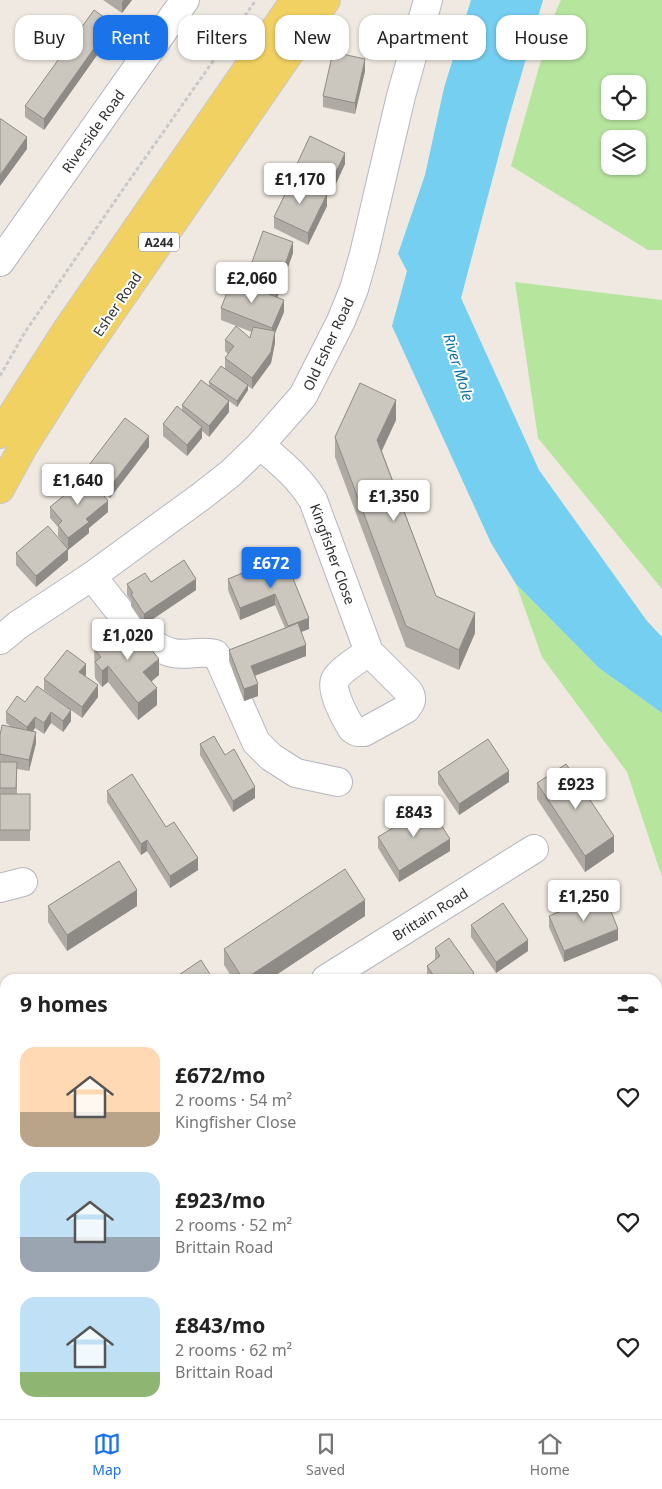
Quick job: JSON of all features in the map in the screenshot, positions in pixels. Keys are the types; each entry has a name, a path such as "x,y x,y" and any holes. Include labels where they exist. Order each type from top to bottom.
{"main road":[{"name":"Esher Road","path":"0,434 66,331 295,0"},
{"name":"Esher Road","path":"0,489 23,447 72,369 326,0"}],"street":[{"name":"Riverside Road","path":"0,262 185,0"},
{"name":"Old Esher Road","path":"0,640 18,625 92,576 231,473 260,445 303,396 342,322 354,290 401,96 428,0"},
{"name":"Kingfisher Close","path":"260,445 287,467 304,485 313,500 369,652"},
{"path":"92,576 150,643 161,650 175,654 199,652 215,654 220,661 256,742 271,757 296,773 338,782"},
{"name":"Brittain Road","path":"334,974 534,849"}],"path":[{"path":"0,376 36,316 256,0"}],"green space":[{"path":"561,0 662,0 662,250 648,250 511,166 541,60 586,60 586,15 554,15"},
{"path":"515,282 662,300 662,589 538,438"},
{"path":"516,584 599,668 662,713 662,877 627,772 542,657"}],"water":[{"name":"River Mole","path":"471,0 543,0 539,15 496,15 496,60 526,60 461,298 539,470 647,621 662,637 662,713 599,668 516,584 491,543 392,326 407,271 398,254 425,175 444,88 453,60 486,60 486,15 466,15"}],"building":[{"path":"94,10 101,15 93,15 93,50 44,119 25,106 58,60 83,60 83,25"},
{"path":"349,56 359,58 359,60 365,60 355,103 323,96 331,60 349,60"},
{"path":"0,119 27,137 0,175"},
{"path":"310,136 345,153 332,181 297,164"},
{"path":"293,178 327,194 308,233 274,217"},
{"path":"263,231 293,242 276,290 246,279"},
{"path":"232,280 284,300 272,328 221,308"},
{"path":"236,326 250,338 253,327 275,331 271,352 252,378 225,358 234,346 225,340"},
{"path":"221,366 248,385 237,401 209,382"},
{"path":"201,380 229,401 209,426 182,405"},
{"path":"360,383 396,400 377,440 436,596 475,613 459,650 406,626 335,437"},
{"path":"177,406 202,427 187,445 163,424"},
{"path":"125,418 149,436 110,487 86,469"},
{"path":"88,476 108,501 86,519 89,522 68,538 58,525 62,521 50,507"},
{"path":"48,526 68,549 36,576 16,553"},
{"path":"284,556 309,618 288,626 275,594 240,608 228,579"},
{"path":"184,560 196,579 144,614 127,584 145,573 151,582"},
{"path":"129,622 159,659 143,672 157,688 138,703 108,666 102,671 95,662 101,657 94,649"},
{"path":"298,623 306,645 251,666 258,684 244,689 229,650"},
{"path":"67,650 86,664 79,672 98,685 82,707 44,679"},
{"path":"37,686 71,710 63,721 51,712 44,723 35,717 27,727 6,712 17,696 25,702"},
{"path":"2,725 36,732 29,760 0,754"},
{"path":"214,736 225,755 234,749 255,787 233,801 200,744"},
{"path":"488,739 509,771 459,804 438,772"},
{"path":"0,762 17,762 16,788 0,788"},
{"path":"566,764 614,836 585,856 537,783"},
{"path":"132,774 166,827 174,822 198,858 170,876 147,840 141,844 107,791"},
{"path":"0,794 30,794 30,830 0,830"},
{"path":"429,806 450,839 399,871 378,837"},
{"path":"119,861 137,890 67,935 48,906"},
{"path":"345,869 365,900 253,974 240,974 224,949"},
{"path":"604,894 618,929 564,951 549,916"},
{"path":"503,903 528,940 496,962 471,925"},
{"path":"449,938 474,973 433,974 427,966 440,956 435,948"},
{"path":"201,960 210,974 180,974"}]}
